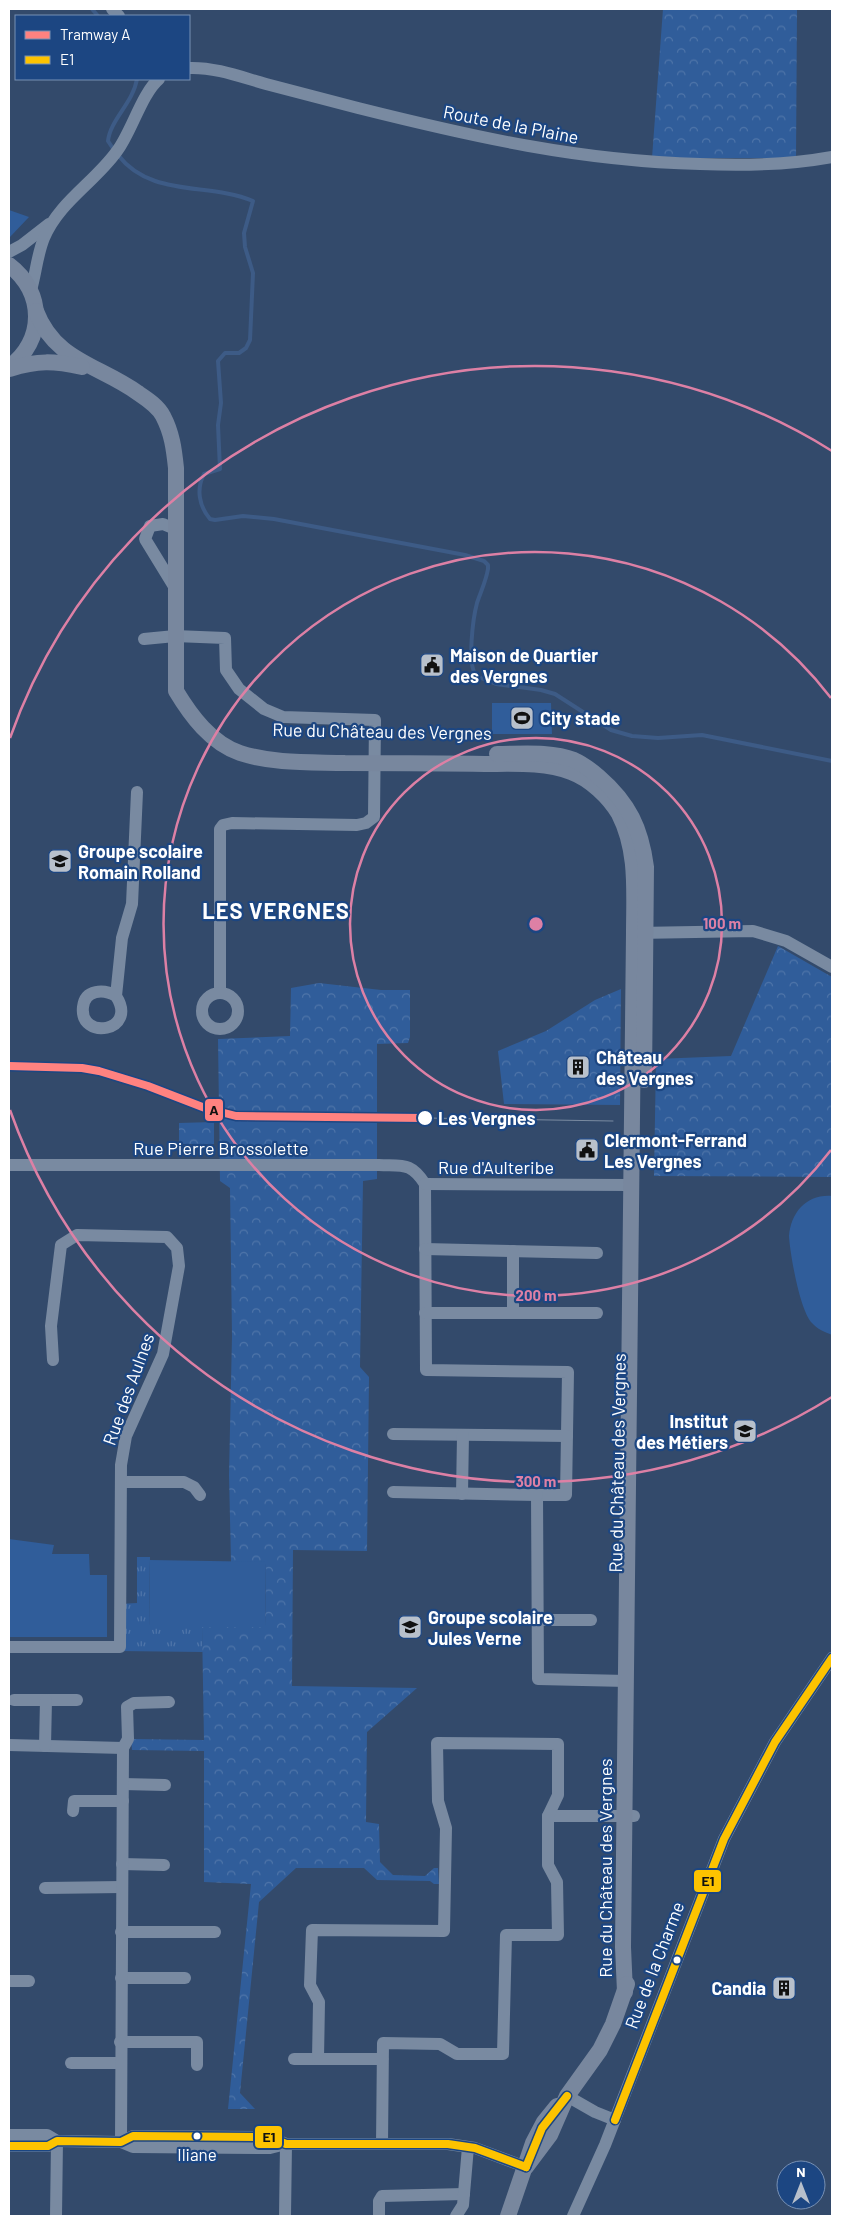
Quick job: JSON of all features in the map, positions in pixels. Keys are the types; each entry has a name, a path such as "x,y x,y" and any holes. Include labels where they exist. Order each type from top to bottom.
{"main road":[{"path":"9,266 19,273 31,290 36,311 35,329 29,346 9,368"},
{"name":"Rue du Château des Vergnes","path":"36,311 42,327 54,343 70,355 142,395 163,415 173,440 176,468 176,691 188,711 212,737 239,752 277,762 375,758 542,766 571,772 585,780 606,797 619,814 632,848 639,947 639,981 645,1001 629,1816 623,1947 625,1992 613,2024 600,2050 567,2096 550,2136 526,2167"},
{"name":"Rue du Château des Vergnes","path":"9,368 30,362 51,361 99,370"},
{"name":"Rue du Château des Vergnes","path":"629,1816 626,1681 631,1185 638,937"},
{"path":"508,2216 526,2167"}],"street":[{"name":"Route de la Plaine","path":"190,68 210,68 311,96 481,138 567,154 655,163 750,166 805,162 832,157"},
{"path":"9,252 22,245 56,218 114,155 157,80"},
{"path":"31,290 38,254 56,218"},
{"path":"175,529 163,524 150,526 145,539 176,588"},
{"path":"144,639 175,636 225,638 226,670 239,689 264,709 283,717 375,720 374,816 366,823 357,825 232,822 223,825 220,829 220,993"},
{"path":"116,996 122,938 132,904 137,792"},
{"path":"638,937 744,933 753,931 786,941 832,967"},
{"name":"Rue Pierre Brossolette","path":"9,1166 379,1165 407,1167 417,1171 425,1184"},
{"name":"Rue d'Aulteribe","path":"393,1492 566,1495 568,1372 426,1370 425,1184 631,1185"},
{"name":"Rue des Aulnes","path":"9,1647 120,1647 121,1465 126,1436 163,1354 179,1266 177,1248 167,1237 77,1235 61,1245 51,1326 53,1360"},
{"path":"425,1249 597,1253"},
{"path":"513,1251 513,1312"},
{"path":"426,1313 597,1313"},
{"path":"393,1434 567,1436"},
{"path":"462,1494 463,1435"},
{"path":"122,1482 184,1482 194,1486 200,1495"},
{"path":"537,1495 538,1679 626,1681"},
{"path":"538,1620 591,1620"},
{"name":"Rue de la Charme","path":"573,2216 615,2120 724,1839 775,1742 832,1658"},
{"path":"14,1700 77,1700"},
{"path":"45,1746 46,1700"},
{"path":"121,2142 120,2042 123,1748 128,1739 127,1707 134,1703 169,1702"},
{"path":"318,2059 319,2002 310,1985 312,1930 444,1931 446,1828 438,1801 438,1743 558,1744 558,1795 548,1816 548,1865 557,1882 558,1936 506,1935 504,2054 457,2054 440,2044 383,2043 382,2144"},
{"path":"9,1745 123,1748"},
{"path":"123,1784 165,1785"},
{"path":"73,1811 74,1801 123,1801"},
{"path":"548,1816 629,1816"},
{"path":"122,1864 164,1865"},
{"path":"45,1888 122,1887"},
{"path":"121,1932 214,1932"},
{"path":"121,1978 185,1978"},
{"path":"9,1981 29,1981"},
{"path":"120,2042 197,2042 197,2065"},
{"path":"294,2059 382,2059"},
{"path":"71,2063 120,2063"},
{"path":"567,2096 595,2112 615,2120"},
{"path":"9,2135 47,2136 57,2141 121,2142 133,2148 270,2148 286,2144 448,2144 468,2147 526,2167"},
{"path":"9,2146 48,2146 57,2141"},
{"path":"56,2216 57,2141"},
{"path":"286,2144 286,2216"},
{"path":"456,2216 463,2205 468,2147"},
{"path":"379,2216 379,2201 382,2196 464,2194"}],"green space":[{"path":"663,9 797,9 796,158 652,158"},
{"path":"9,210 29,217 10,237 9,237"},
{"name":"City stade","path":"492,703 551,703 552,734 492,734"},
{"path":"778,946 832,977 832,1177 654,1176 656,1059 731,1056"},
{"path":"319,983 381,990 410,990 410,1037 408,1043 377,1044 377,1179 363,1181 360,1367 369,1377 367,1551 293,1550 292,1686 417,1688 367,1732 366,1822 379,1824 380,1862 393,1875 425,1876 434,1868 438,1868 439,1884 434,1884 430,1881 377,1880 364,1868 296,1868 259,1902 240,2093 255,2109 228,2109 251,1884 204,1882 204,1751 132,1750 131,1739 204,1740 202,1627 265,1627 266,1562 231,1562 229,1475 232,1336 230,1188 220,1181 218,1039 290,1036 291,988"},
{"path":"621,989 620,1105 504,1104 498,1051 546,1031 595,1000"},
{"path":"214,1122 214,1144 179,1144 179,1123"},
{"path":"832,1196 832,1335 816,1327 803,1307 796,1282 789,1236 793,1219 802,1206 815,1198"},
{"path":"9,1539 54,1545 52,1554 89,1554 90,1575 107,1575 107,1637 9,1637"},
{"path":"137,1557 150,1557 149,1627 202,1627 203,1652 120,1651 120,1604 137,1603"},
{"path":"150,1560 266,1562 265,1627 149,1627"}],"waterway":[{"path":"92,9 97,15"},
{"path":"114,150 108,141 110,133 131,96 137,80"},
{"path":"118,155 131,169 147,178 181,187 236,195 253,201 244,233 245,247 253,273 250,340 246,348 239,353 225,353 218,361 221,403 218,425 220,469 204,474 199,491 203,509 210,519 243,516 274,519 465,555 484,561 488,565 488,569 477,603 471,652 473,670 476,676 496,684 541,690 555,694 611,730 632,736 658,738 702,735 832,761"}],"tram line":[{"name":"A","path":"9,1066 82,1068 99,1071 148,1086 205,1108 236,1116 425,1118"},
{"path":"332,1118 353,1112"},
{"path":"425,1118 613,1121"}],"transit line":[{"name":"E1","path":"615,2120 724,1839 775,1742 832,1658"},
{"name":"E1","path":"526,2167 542,2128 567,2096"},
{"name":"E1","path":"9,2146 48,2146 57,2141 121,2142 133,2136 270,2137 286,2144 448,2144 475,2148 526,2167"}],"place":[{"name":"Maison de Quartier des Vergnes","path":"432,665"},
{"name":"City stade","path":"522,718"},
{"name":"Groupe scolaire Romain Rolland","path":"60,861"},
{"name":"Château des Vergnes","path":"578,1067"},
{"name":"Les Vergnes","path":"425,1118"},
{"name":"Clermont-Ferrand Les Vergnes","path":"587,1150"},
{"name":"Institut des Métiers","path":"745,1431"},
{"name":"Groupe scolaire Jules Verne","path":"410,1627"},
{"name":"Candia","path":"784,1988"},
{"name":"Iliane","path":"197,2136"}],"district":[{"name":"LES VERGNES","path":"276,910"}]}
